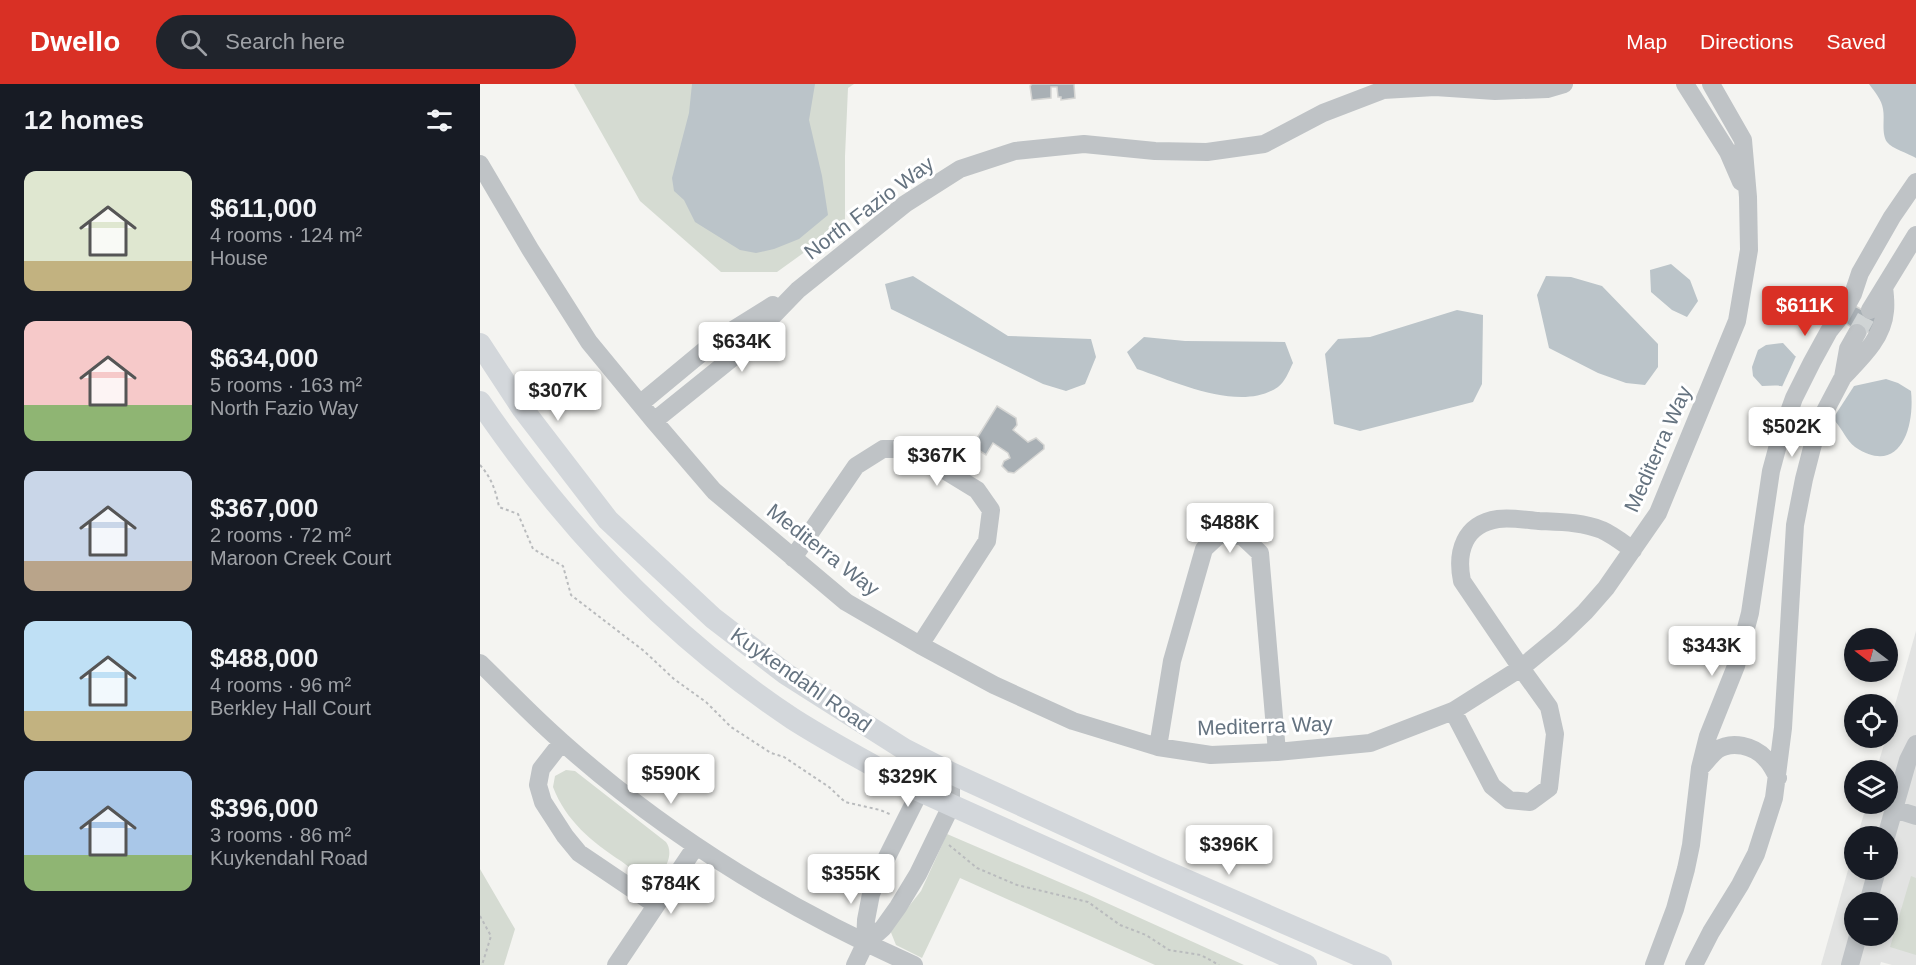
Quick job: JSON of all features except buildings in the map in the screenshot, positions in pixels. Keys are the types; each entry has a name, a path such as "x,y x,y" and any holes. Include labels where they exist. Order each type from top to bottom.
{"main road":[{"name":"Kuykendahl Road","path":"480,344 522,408 608,520 686,594 786,674 904,749 951,773 1156,867 1381,965"},
{"name":"Kuykendahl Road","path":"480,402 585,537 646,601 723,668 792,718 858,758 951,806 1306,965"}],"street":[{"name":"North Fazio Way","path":"654,421 731,358 798,290 905,204 960,169 1016,151 1084,144 1155,152 1207,153 1264,144 1323,113 1383,90 1435,87 1495,91 1547,89 1564,84"},
{"name":"Mediterra Way","path":"1685,84 1728,152 1748,197"},
{"name":"Mediterra Way","path":"480,164 589,342 654,421 714,491 846,602 994,686 1074,722 1158,747 1211,755 1277,752 1370,743 1453,711 1521,668 1562,635 1606,588 1658,513 1737,321 1749,250 1748,197 1743,140 1711,84"},
{"path":"1654,965 1675,909 1688,861 1700,768 1708,736 1736,666 1750,613 1771,471 1781,434 1794,398 1829,331 1835,304 1843,289 1860,273 1892,217 1916,182"},
{"path":"1870,310 1916,235"},
{"path":"1860,273 1884,287"},
{"path":"1694,965 1756,854 1769,819 1778,778 1795,525 1804,479 1823,415 1843,377 1862,357 1880,329 1885,311 1884,287"},
{"name":"North Fazio Way","path":"641,404 717,340 798,290"},
{"path":"1843,377 1848,350 1857,333"},
{"path":"793,558 856,466 883,449 910,449 977,490 991,510 987,541 920,645"},
{"path":"1771,471 1804,479"},
{"path":"1453,711 1492,786 1509,800 1530,802 1549,788 1555,734 1549,707 1462,581 1459,566 1461,548 1468,535 1481,524 1498,519 1570,523 1604,531 1633,550"},
{"path":"1158,747 1172,661 1204,549 1219,536 1242,536 1260,554 1277,752"},
{"path":"480,663 562,742 623,792 696,846 776,895 865,944 914,965"},
{"path":"562,742 541,769 538,785 543,802 579,853 656,904"},
{"path":"1898,800 1911,772 1916,744"},
{"path":"1700,768 1719,749 1732,745 1744,746 1756,750 1767,759 1778,778"},
{"path":"865,944 866,920 871,894 920,791 951,773"},
{"path":"855,965 865,944 883,928 918,874 951,806 951,773"},
{"path":"1898,810 1916,816"},
{"path":"615,965 696,846"},
{"path":"879,876 909,890"},
{"path":"1850,965 1855,946"}],"path":[{"path":"480,916 491,936 482,965"}],"shaded area":[{"path":"574,84 854,84 848,88 845,223 777,272 721,272 640,201"},
{"path":"692,84 815,84 809,120 828,215 799,239 756,253 740,250 695,222 684,200 674,191 672,178 689,113"},
{"path":"1869,84 1916,84 1916,158 1887,142 1884,134 1882,106"},
{"path":"1671,264 1690,280 1698,301 1687,317 1672,310 1651,292 1650,270"},
{"path":"913,276 1008,336 1091,339 1096,357 1085,384 1066,391 1043,384 891,309 885,284"},
{"path":"1546,276 1571,277 1602,286 1658,344 1658,367 1645,385 1626,383 1598,373 1549,348 1537,295"},
{"path":"1457,310 1483,315 1482,384 1473,402 1360,431 1334,424 1325,354 1338,339 1370,337"},
{"path":"1144,337 1185,341 1285,342 1293,363 1280,385 1263,394 1246,397 1208,393 1137,369 1127,352"},
{"path":"1783,343 1795,356 1854,386 1886,379 1911,391 1912,405 1907,432 1894,452 1883,456 1870,455 1855,447 1835,421 1800,396 1781,386 1762,386 1753,376 1752,367 1758,350 1766,345"},
{"path":"1916,631 1916,965 1892,965 1881,962 1880,965 1821,965 1845,880 1898,880 1898,826 1860,826 1864,814 1898,814 1898,760 1879,760 1883,748 1898,748 1898,694"},
{"path":"566,770 575,771 666,842 669,854 662,871 651,877 639,874 581,830 565,810 553,787 555,776"},
{"path":"947,834 1244,965 1155,965 960,878 922,958 896,945 890,930 921,891"},
{"path":"480,869 515,929 504,965 480,965"},
{"path":"1911,876 1916,878 1916,955 1890,947 1898,946 1898,920"}],"pier":[{"path":"1797,354 1856,383 1832,420 1781,389"}],"tunnel":[{"path":"1857,333 1870,310"}]}
